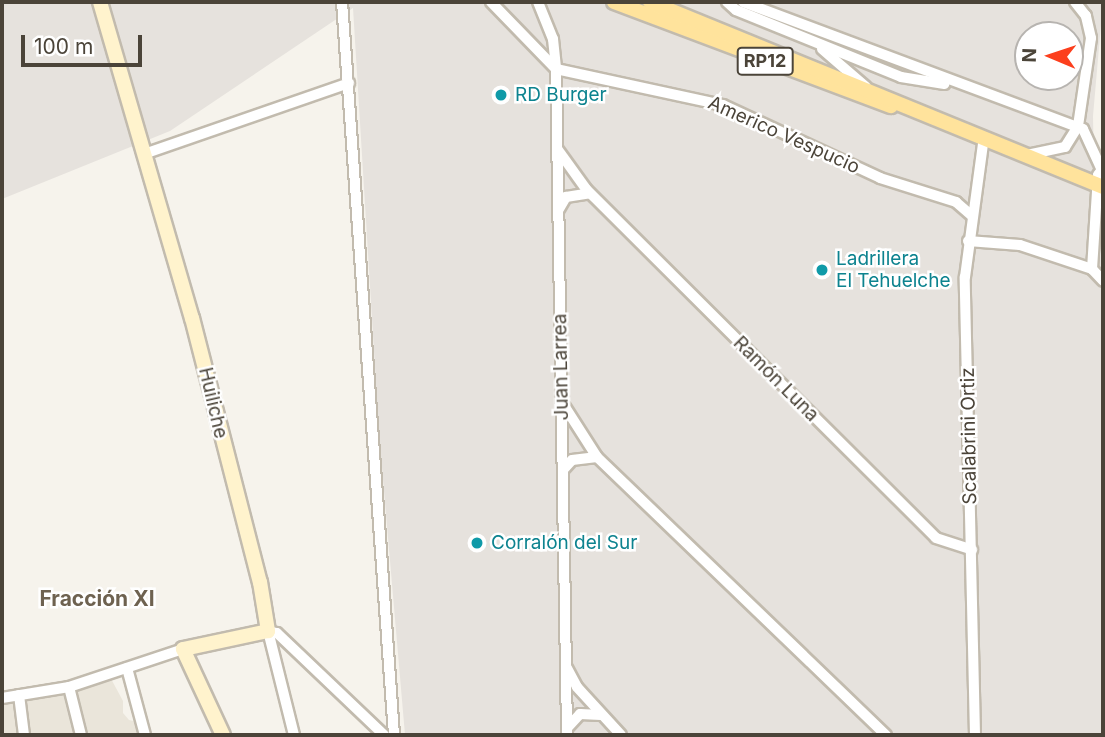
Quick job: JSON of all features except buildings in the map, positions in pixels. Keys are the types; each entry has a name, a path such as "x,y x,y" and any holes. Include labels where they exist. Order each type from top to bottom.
{"main road":[{"name":"RP12","path":"614,2 837,88 984,137 1100,186"},
{"name":"RP12","path":"659,3 867,87 918,113"}],"street":[{"name":"Huiliche","path":"100,2 212,393 268,631"},
{"path":"342,2 394,735"},
{"path":"491,2 556,69"},
{"name":"Juan Larrea","path":"538,2 553,39 556,69 567,732"},
{"path":"727,2 736,10 901,77 959,86"},
{"path":"743,2 959,86 1078,127 1087,135 1102,168 1092,269"},
{"path":"1026,155 1065,147 1078,127 1091,38 1086,16 1075,2"},
{"path":"812,41 867,87"},
{"name":"Americo Vespucio","path":"556,69 723,105 880,177 946,197 972,216"},
{"path":"144,154 349,83"},
{"name":"Scalabrini Ortiz","path":"975,735 968,241 984,137"},
{"name":"Ramón Luna","path":"557,148 590,193 936,538 972,550"},
{"path":"558,209 566,197 590,193"},
{"path":"968,241 1020,245 1092,269 1103,281"},
{"path":"562,397 574,428 597,457 886,735"},
{"path":"563,470 572,460 597,457"},
{"path":"268,631 294,735"},
{"path":"2,698 69,687 183,649 268,631 276,633 384,735"},
{"path":"183,649 223,735"},
{"path":"566,666 577,687 621,735"},
{"path":"127,668 145,735"},
{"path":"69,687 81,735"},
{"path":"19,695 24,735"},
{"path":"567,732 580,715 601,715"}],"shaded area":[{"path":"2,2 1103,2 1093,116 1094,168 1097,184 1103,187 1103,735 405,735 379,433 353,8 170,131 2,199"},
{"path":"109,675 123,701 123,713 129,720 146,724 147,735 2,735 2,698"}],"place":[{"name":"RD Burger","path":"501,95"},
{"name":"Ladrillera El Tehuelche","path":"822,270"},
{"name":"Corralón del Sur","path":"477,543"}],"district":[{"name":"Fracción XI","path":"97,599"}]}
